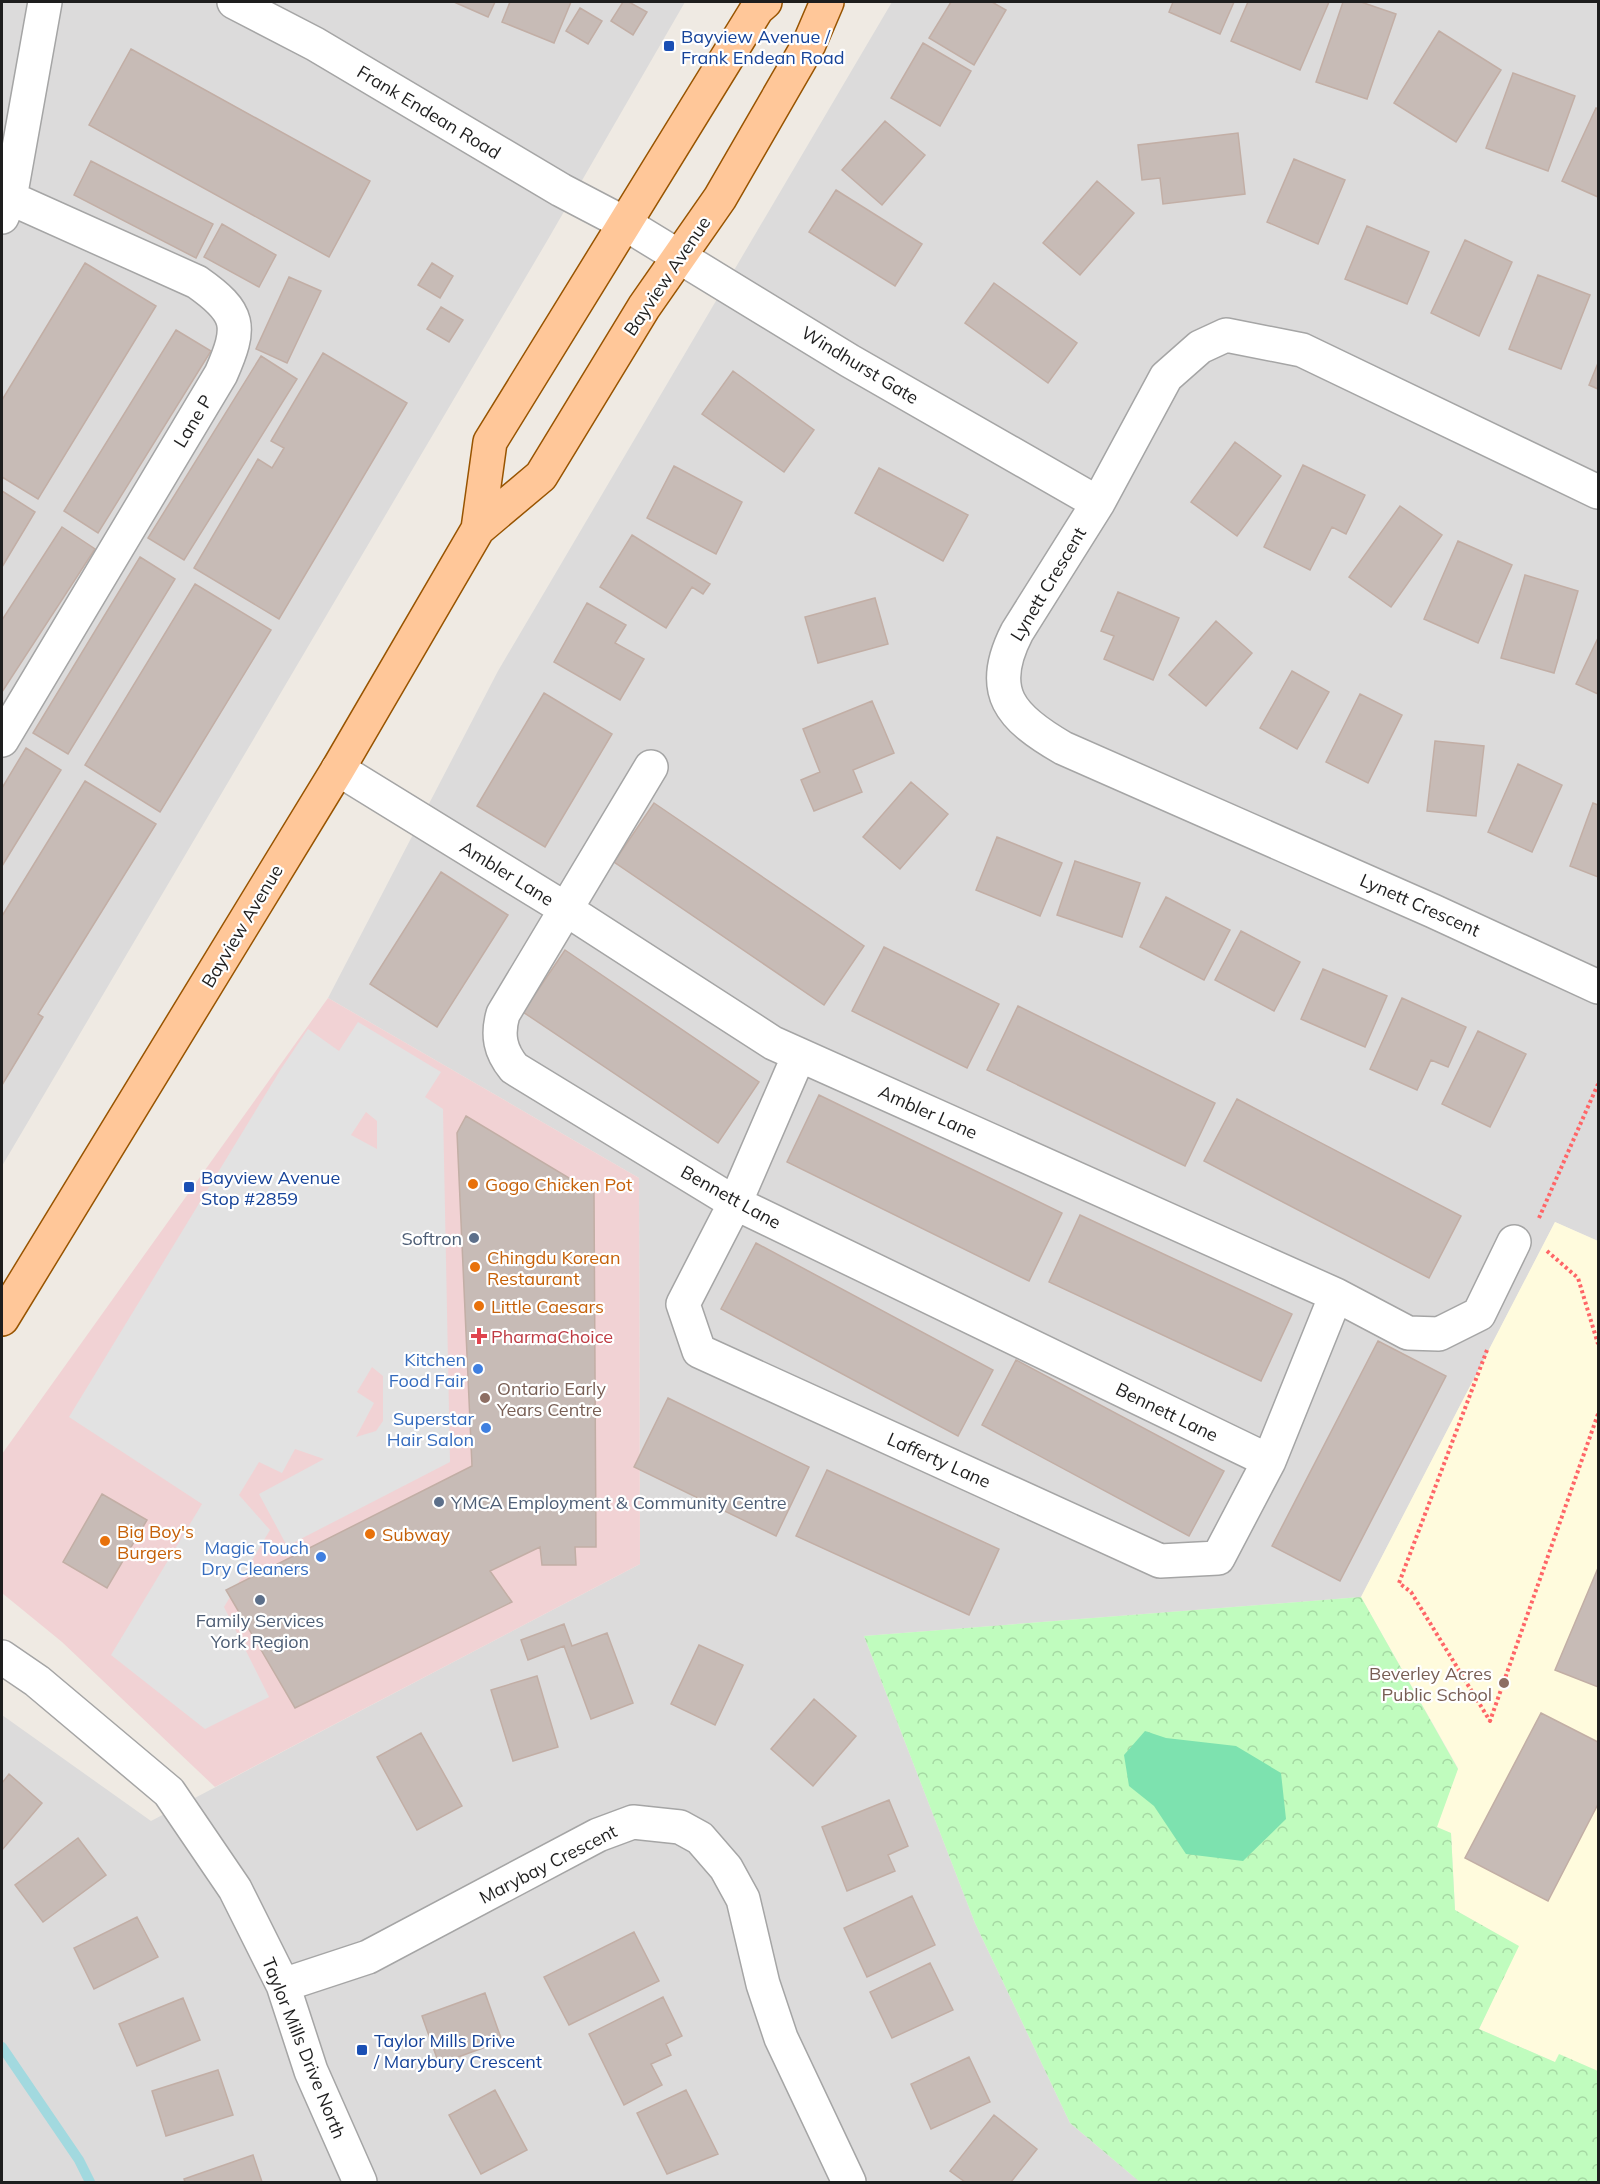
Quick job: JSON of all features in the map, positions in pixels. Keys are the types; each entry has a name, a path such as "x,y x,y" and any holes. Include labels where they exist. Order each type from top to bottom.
{"main road":[{"name":"Bayview Avenue","path":"478,529 490,442 757,9 765,2"},
{"name":"Bayview Avenue","path":"2,1319 338,769 478,529 541,476 644,307 720,198 809,44 827,2"}],"street":[{"path":"6,208 45,2"},
{"name":"Frank Endean Road","path":"234,2 315,44 561,190 624,223"},
{"name":"Lane P","path":"2,740 221,374 234,343 234,320 219,297 197,282 6,208"},
{"name":"Windhurst Gate","path":"624,223 850,361 1098,502"},
{"name":"Lynett Crescent","path":"1599,492 1302,350 1226,334 1200,347 1166,377 1098,502 1007,653 1004,672 1005,696 1014,711 1038,734 1063,748 1433,910 1599,987"},
{"name":"Bennett Lane","path":"651,767 564,908 503,1014 500,1039 506,1059 521,1073 735,1203 1269,1461"},
{"name":"Ambler Lane","path":"338,769 564,908 767,1038 800,1055 1336,1295 1408,1333 1439,1334 1479,1314 1529,1237"},
{"name":"Lafferty Lane","path":"800,1055 735,1203 683,1304 699,1351 1160,1561 1218,1558 1269,1461 1336,1295"},
{"name":"Taylor Mills Drive North","path":"2,1657 37,1681 169,1792 235,1889 283,1985 311,2071 360,2182"},
{"name":"Marybay Crescent","path":"283,1985 368,1957 598,1835 633,1822 680,1827 700,1838 726,1868 743,1899 763,1984 781,2038 849,2182"}],"path":[{"path":"1599,1084 1529,1237 1578,1278 1599,1344"},
{"path":"1488,1348 1399,1582 1412,1592 1490,1721 1599,1414"}],"shaded area":[{"path":"2,2 685,2 547,241 2,1166"},
{"path":"892,2 1598,2 1598,1241 1555,1222 1361,1597 864,1636 975,1923 1070,2123 1140,2182 2,2182 2,1715 151,1821 640,1564 639,1178 328,998 498,671"},
{"path":"328,998 639,1178 640,1564 215,1787 62,1642 2,1593 2,1454"},
{"path":"358,1022 441,1072 425,1097 443,1109 450,1462 287,1546 259,1494 324,1459 295,1449 282,1473 259,1462 239,1495 270,1530 224,1607 269,1697 205,1729 111,1655 202,1504 69,1417 281,1069 308,1029 339,1051","holes":["366,1112 377,1121 377,1149 351,1135","372,1367 383,1376 383,1421 376,1431 356,1437 374,1403 357,1392"]},
{"name":"Beverley Acres Public School","path":"1555,1222 1598,1241 1598,2081 1479,2029 1518,1946 1455,1910 1451,1833 1436,1828 1458,1768 1361,1597"}],"green space":[{"path":"1361,1597 1458,1769 1437,1827 1451,1833 1455,1910 1519,1946 1479,2029 1555,2062 1559,2054 1598,2071 1598,2182 1140,2182 1070,2123 975,1923 864,1636"},
{"path":"1145,1731 1166,1738 1236,1746 1281,1773 1286,1819 1243,1861 1186,1854 1154,1806 1129,1786 1124,1755"}],"building":[{"path":"454,2 495,2 488,17"},
{"path":"510,2 571,2 554,43 502,22"},
{"path":"623,2 629,2 647,12 633,35 611,21"},
{"path":"951,2 992,2 1006,10 974,65 929,38"},
{"path":"1173,2 1234,2 1220,34 1169,12"},
{"path":"1248,2 1329,2 1300,70 1231,41"},
{"path":"1343,2 1361,2 1396,14 1367,99 1316,82"},
{"path":"580,8 602,21 588,44 566,31"},
{"path":"1439,31 1501,70 1456,142 1394,103"},
{"path":"923,43 971,71 940,126 891,98"},
{"path":"131,49 370,181 329,257 89,125"},
{"path":"1513,73 1575,96 1548,171 1486,148"},
{"path":"1596,108 1598,109 1598,197 1562,181"},
{"path":"885,121 925,155 882,205 842,170"},
{"path":"1238,133 1245,194 1163,204 1160,178 1142,180 1138,145"},
{"path":"1294,159 1345,180 1318,244 1267,222"},
{"path":"91,161 213,224 196,258 74,195"},
{"path":"1097,181 1134,213 1080,275 1043,243"},
{"path":"836,190 922,244 895,286 809,232"},
{"path":"222,224 276,255 259,287 204,257"},
{"path":"1367,226 1429,252 1407,304 1345,279"},
{"path":"1465,240 1512,262 1479,336 1431,313"},
{"path":"85,263 156,306 38,499 2,477 2,400"},
{"path":"432,263 453,276 440,298 418,285"},
{"path":"1538,275 1590,295 1561,369 1509,349"},
{"path":"289,277 321,291 287,363 256,349"},
{"path":"994,283 1077,343 1048,383 965,323"},
{"path":"441,307 463,320 449,342 427,329"},
{"path":"176,330 211,351 98,533 64,511"},
{"path":"323,353 407,403 279,619 194,568 258,459 272,468 284,448 271,441"},
{"path":"261,356 297,379 184,560 148,538"},
{"path":"1598,363 1598,389 1589,385"},
{"path":"733,371 814,430 784,472 702,414"},
{"path":"1235,442 1281,476 1237,536 1191,502"},
{"path":"1303,465 1365,495 1346,534 1332,527 1310,570 1264,547"},
{"path":"674,466 742,502 716,554 647,518"},
{"path":"879,468 968,515 943,561 855,513"},
{"path":"2,491 35,512 2,567"},
{"path":"1400,506 1442,535 1391,607 1349,577"},
{"path":"62,527 95,549 2,692 2,620"},
{"path":"632,535 710,584 703,594 692,587 666,628 600,587"},
{"path":"1458,541 1512,565 1478,643 1424,619"},
{"path":"140,557 175,579 68,754 33,733"},
{"path":"1525,575 1578,591 1554,673 1501,658"},
{"path":"195,584 271,630 160,812 85,765"},
{"path":"1118,592 1179,618 1153,680 1104,659 1114,636 1101,631"},
{"path":"875,598 888,644 818,663 805,617"},
{"path":"587,603 626,625 615,643 644,659 620,700 554,662"},
{"path":"1216,621 1252,653 1206,706 1169,675"},
{"path":"1598,638 1598,694 1576,684"},
{"path":"1292,671 1329,692 1297,749 1260,728"},
{"path":"544,693 612,734 545,847 477,806"},
{"path":"1360,694 1402,715 1368,783 1326,762"},
{"path":"872,701 894,753 853,770 862,792 814,811 801,780 820,772 803,729"},
{"path":"1435,741 1484,746 1476,816 1427,811"},
{"path":"26,748 61,770 2,866 2,788"},
{"path":"1518,764 1562,785 1532,852 1488,832"},
{"path":"85,781 156,824 38,1014 43,1017 2,1085 2,916"},
{"path":"911,782 948,814 900,869 863,837"},
{"path":"654,803 864,946 824,1005 614,862"},
{"path":"1593,803 1598,805 1598,877 1570,866"},
{"path":"997,837 1062,863 1040,916 976,890"},
{"path":"1075,861 1140,883 1122,937 1057,915"},
{"path":"441,872 508,915 437,1027 370,984"},
{"path":"1166,897 1230,930 1204,980 1140,947"},
{"path":"1241,931 1300,962 1274,1011 1215,980"},
{"path":"884,947 999,1004 967,1068 852,1011"},
{"path":"565,950 759,1082 718,1143 523,1012"},
{"path":"1323,969 1387,996 1365,1047 1301,1019"},
{"path":"1402,998 1466,1027 1448,1067 1431,1060 1417,1090 1370,1069"},
{"path":"1018,1006 1215,1103 1185,1166 987,1070"},
{"path":"1478,1031 1526,1054 1490,1127 1442,1104"},
{"path":"819,1095 1062,1213 1029,1281 787,1162"},
{"path":"1237,1099 1461,1216 1429,1278 1204,1161"},
{"path":"466,1116 594,1193 596,1547 575,1547 576,1565 542,1565 540,1547 490,1571 512,1602 295,1708 226,1590 472,1466 457,1133"},
{"path":"1080,1215 1292,1314 1261,1381 1049,1282"},
{"path":"756,1243 993,1370 958,1436 721,1309"},
{"path":"1378,1341 1446,1376 1340,1581 1272,1546"},
{"path":"1016,1360 1224,1471 1189,1536 982,1425"},
{"path":"668,1398 809,1467 776,1536 634,1467"},
{"path":"827,1470 999,1549 969,1615 796,1536"},
{"name":"Big Boy's Burgers","path":"102,1494 147,1520 107,1588 63,1562"},
{"path":"1598,1568 1598,1687 1555,1670"},
{"path":"564,1624 572,1646 607,1633 633,1703 591,1719 564,1646 528,1660 521,1640"},
{"path":"699,1645 743,1665 715,1725 671,1704"},
{"path":"537,1676 558,1747 513,1761 491,1690"},
{"path":"814,1699 856,1736 813,1786 771,1749"},
{"path":"1541,1713 1598,1742 1598,1804 1548,1901 1465,1858"},
{"path":"421,1733 462,1806 417,1830 377,1757"},
{"path":"9,1774 42,1803 2,1850 2,1783"},
{"path":"889,1800 908,1846 888,1855 895,1871 847,1891 822,1827"},
{"path":"78,1838 106,1875 43,1922 15,1885"},
{"path":"912,1896 935,1945 867,1977 844,1928"},
{"path":"137,1917 158,1957 94,1989 74,1948"},
{"path":"634,1932 659,1981 569,2025 544,1977"},
{"path":"930,1963 953,2010 892,2038 870,1992"},
{"path":"485,1993 502,2041 439,2064 422,2016"},
{"path":"663,1997 682,2036 666,2044 671,2055 651,2064 662,2085 624,2105 589,2034"},
{"path":"183,1998 200,2040 137,2066 119,2024"},
{"path":"969,2057 990,2102 931,2129 911,2084"},
{"path":"218,2070 233,2115 166,2136 152,2091"},
{"path":"495,2090 527,2150 481,2174 449,2115"},
{"path":"686,2090 718,2154 667,2174 637,2113"},
{"path":"994,2115 1037,2149 1011,2182 965,2182 950,2171"},
{"path":"253,2155 262,2182 185,2182 184,2179"}],"waterway":[{"path":"2,2047 79,2160 90,2182"}],"place":[{"name":"Bayview Avenue / Frank Endean Road","path":"669,46"},
{"name":"Gogo Chicken Pot","path":"473,1184"},
{"name":"Bayview Avenue Stop #2859","path":"189,1187"},
{"name":"Softron","path":"474,1238"},
{"name":"Chingdu Korean Restaurant","path":"475,1267"},
{"name":"Little Caesars","path":"479,1306"},
{"name":"PharmaChoice","path":"479,1336"},
{"name":"Kitchen Food Fair","path":"478,1369"},
{"name":"Ontario Early Years Centre","path":"485,1398"},
{"name":"Superstar Hair Salon","path":"486,1428"},
{"name":"YMCA Employment & Community Centre","path":"439,1502"},
{"name":"Subway","path":"370,1534"},
{"name":"Big Boy's Burgers","path":"105,1541"},
{"name":"Magic Touch Dry Cleaners","path":"321,1557"},
{"name":"Family Services York Region","path":"260,1600"},
{"name":"Beverley Acres Public School","path":"1504,1683"},
{"name":"Taylor Mills Drive / Marybury Crescent","path":"362,2050"}]}
